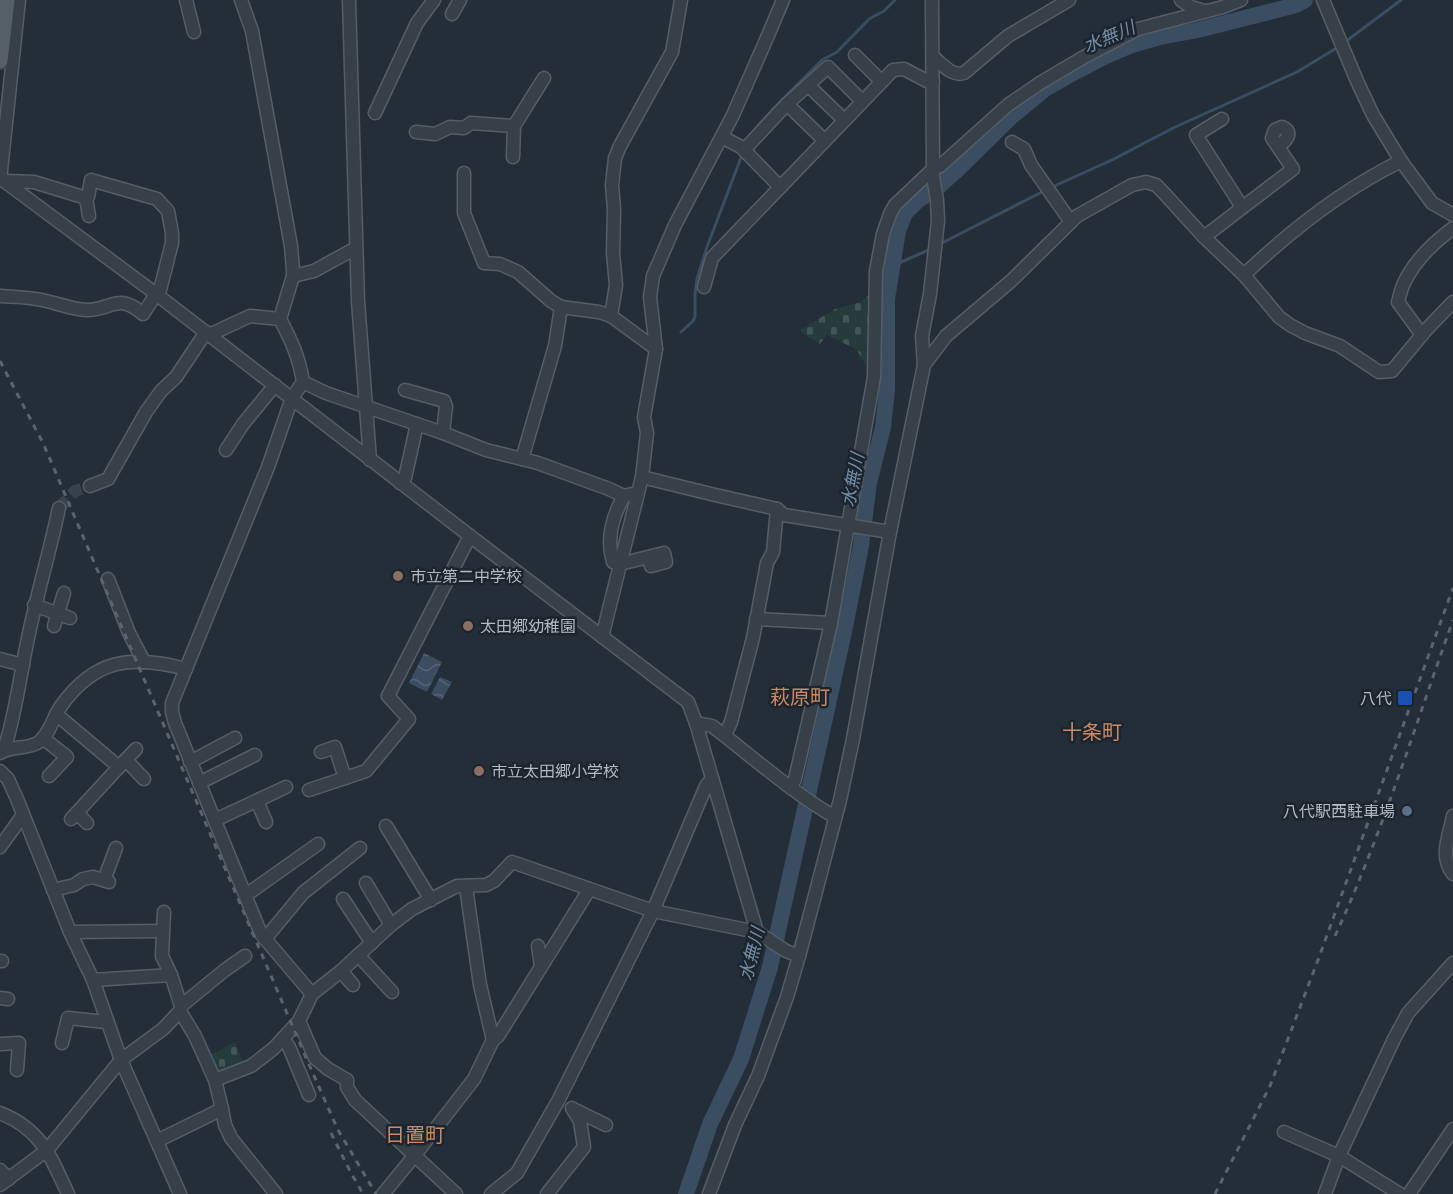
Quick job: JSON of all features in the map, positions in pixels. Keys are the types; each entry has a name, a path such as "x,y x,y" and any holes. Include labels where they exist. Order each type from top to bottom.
{"main road":[{"path":"0,61 7,0"}],"street":[{"path":"0,178 19,0"},
{"path":"186,0 194,32"},
{"path":"240,0 252,31 291,246 293,276 280,320 292,342 300,364 303,382 292,398 268,467 172,703 172,712 190,762 261,933 312,994"},
{"path":"349,0 358,301 370,460"},
{"path":"375,113 417,23 434,0"},
{"path":"452,14 459,0"},
{"path":"611,316 616,285 612,185 615,158 672,52 681,0"},
{"path":"602,637 642,477 647,433 644,417 656,349 650,297 652,276 675,225 743,94 783,0"},
{"path":"709,1194 735,1125 758,1076 787,997 836,817 924,365 921,336 930,294 938,221 933,173 932,0"},
{"path":"933,57 953,74 964,73 1008,36 1069,0"},
{"path":"1181,0 1191,7 1202,7"},
{"path":"794,790 831,623 874,377 876,271 883,234 895,205 1008,105 1040,83 1138,29 1202,7 1241,0"},
{"path":"1324,2 1373,115 1401,161 1432,203 1453,215"},
{"path":"855,55 881,81"},
{"path":"744,150 787,104 828,67 862,101"},
{"path":"704,287 712,258 893,70 904,69 933,82"},
{"path":"513,157 514,126 544,78"},
{"path":"807,85 844,120"},
{"path":"787,104 824,140"},
{"path":"1222,119 1196,135 1242,207"},
{"path":"416,132 435,134 450,127 464,128 471,123 514,126"},
{"path":"722,137 741,147 780,187"},
{"path":"1012,142 1024,149 1031,165 1071,222"},
{"path":"1204,237 1293,169 1278,146"},
{"path":"1244,275 1304,222 1359,183 1401,161"},
{"path":"464,173 464,213 484,263 500,264 518,272 551,302 561,307 599,312 611,316 656,349"},
{"path":"0,178 8,181 34,182 86,198"},
{"path":"0,178 156,294 688,702 762,935"},
{"path":"0,296 24,297 88,310 119,302 136,307 143,314 160,290 172,243 168,211 157,199 92,180 86,198 89,216"},
{"path":"924,365 946,336 1011,281 1077,216 1132,185 1146,182 1156,185 1162,191 1204,237 1244,275 1279,317 1290,325 1340,346 1379,372 1392,371 1453,302"},
{"path":"1422,335 1398,302 1404,282 1420,259 1453,228"},
{"path":"293,276 314,272 356,248"},
{"path":"522,459 555,346 561,307"},
{"path":"90,486 108,479 146,412 208,334 250,316 280,320"},
{"path":"303,382 326,393 486,450 537,463 624,496 638,492"},
{"path":"226,450 243,424 275,385"},
{"path":"405,390 444,401 446,406 443,433"},
{"path":"400,483 405,478 417,424"},
{"path":"642,477 777,509 784,515 890,532"},
{"path":"624,496 615,511 609,539 613,562 621,564 649,557"},
{"path":"2,751 12,726 34,605 60,508"},
{"path":"724,735 731,722 753,638 767,563 773,552 777,509"},
{"path":"309,790 366,771 409,719 388,696 470,536"},
{"path":"108,579 129,633 144,662"},
{"path":"54,626 64,593"},
{"path":"34,605 70,618"},
{"path":"756,619 831,623"},
{"path":"0,659 23,664"},
{"path":"2,751 26,747 44,738 61,705 91,674 108,666 144,662 186,669"},
{"path":"56,714 144,779"},
{"path":"696,723 712,726 794,790 836,817"},
{"path":"44,738 67,757 49,776"},
{"path":"190,762 235,738"},
{"path":"321,752 335,747 345,778"},
{"path":"87,823 74,816 136,749"},
{"path":"199,783 226,773 255,755"},
{"path":"0,771 8,780 23,815 70,932 93,980 121,1060 180,1194"},
{"path":"491,1194 517,1173 558,1101 653,911 706,786 712,778"},
{"path":"215,820 283,792"},
{"path":"257,801 266,822"},
{"path":"0,848 23,815"},
{"path":"1453,816 1445,853 1447,867 1453,874"},
{"path":"386,826 431,900"},
{"path":"246,896 312,844"},
{"path":"53,890 93,877 107,881 116,848"},
{"path":"265,939 303,893 360,848"},
{"path":"215,1080 251,1066 273,1049 299,1021 312,994 412,909 457,886 486,885 494,881 512,862 653,911 762,935 786,951 799,956"},
{"path":"366,883 392,925"},
{"path":"466,887 480,985 493,1040"},
{"path":"382,1194 474,1079 493,1040 498,1036 590,890"},
{"path":"343,899 372,943"},
{"path":"164,912 162,956 171,975 180,1009 215,1080 225,1125 231,1138 276,1194"},
{"path":"70,932 163,931"},
{"path":"537,946 541,966"},
{"path":"358,955 392,992"},
{"path":"3,1178 47,1150 121,1060 163,1029 180,1009 225,969 245,956"},
{"path":"1324,1194 1339,1156 1408,1013 1453,963"},
{"path":"341,971 353,986"},
{"path":"93,980 171,975"},
{"path":"62,1043 68,1018 106,1022"},
{"path":"299,1021 315,1058 347,1080 347,1087 355,1100 456,1194"},
{"path":"0,1044 19,1038 17,1070"},
{"path":"283,1038 290,1047 309,1095"},
{"path":"558,1101 606,1125"},
{"path":"547,1194 584,1146 580,1121 572,1108"},
{"path":"157,1141 222,1109"},
{"path":"0,1113 28,1128 47,1150 69,1194"},
{"path":"1409,1194 1453,1129"},
{"path":"1284,1132 1339,1156 1400,1194"}],"green space":[{"path":"871,293 872,375 856,349 827,335 820,344 800,330 835,309 860,302"},
{"path":"235,1042 243,1063 216,1074 209,1056"}],"water":[{"path":"424,653 442,662 427,692 409,683"},
{"path":"440,677 452,682 442,700 431,694"}],"waterway":[{"path":"756,128 822,60 837,52 869,19 884,11 895,0"},
{"name":"水無川","path":"686,1194 710,1124 741,1059 770,967 844,632 861,546 869,483 883,427 887,390 887,299 898,231 905,213 957,170 1011,117 1045,89 1066,77 1132,45 1296,5 1305,0"},
{"path":"1345,42 1401,0"},
{"path":"1050,188 1114,159 1173,128 1297,72 1340,46"},
{"path":"681,332 695,317 697,279 742,155"},
{"path":"940,244 1044,191"},
{"path":"892,266 931,249"}],"tunnel":[{"path":"59,508 75,491 90,486"}],"railway":[{"path":"0,361 43,443 338,1130 376,1194"},
{"path":"1215,1194 1270,1086 1453,588"},
{"path":"1335,936 1383,819 1453,620"},
{"path":"331,1133 363,1194"}],"place":[{"name":"市立第二中学校","path":"398,576"},
{"name":"太田郷幼稚園","path":"468,626"},
{"name":"八代","path":"1405,698"},
{"name":"市立太田郷小学校","path":"479,771"},
{"name":"八代駅西駐車場","path":"1407,811"}],"district":[{"name":"萩原町","path":"800,697"},
{"name":"十条町","path":"1092,732"},
{"name":"日置町","path":"415,1135"}]}
